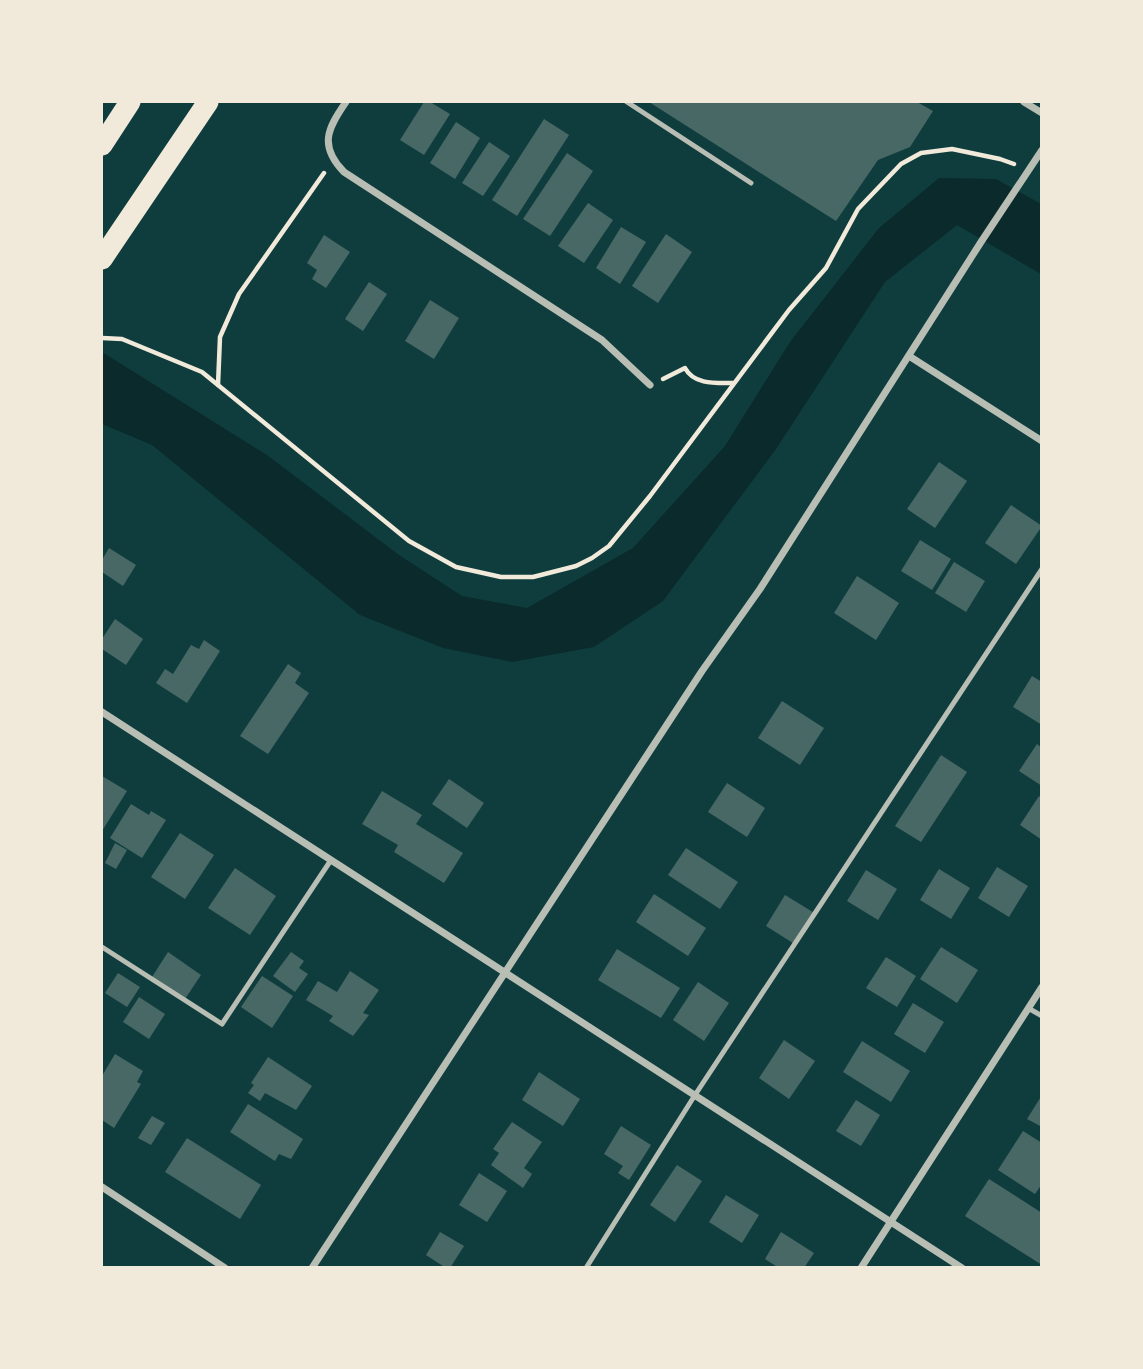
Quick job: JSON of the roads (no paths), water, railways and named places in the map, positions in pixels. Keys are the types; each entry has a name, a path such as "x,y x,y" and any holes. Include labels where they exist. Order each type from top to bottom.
{"highway":[{"path":"102,145 130,102"},
{"path":"102,258 208,102"}],"street":[{"path":"346,102 329,131 327,147 333,161 344,172 602,340 650,385"},
{"path":"1024,102 1041,113"},
{"path":"312,1268 504,971 702,671 760,589 1041,150"},
{"path":"909,356 1041,441"},
{"path":"102,712 962,1268"},
{"path":"861,1268 1041,987"},
{"path":"102,1187 225,1268"}],"lane":[{"path":"627,102 751,183"},
{"path":"586,1268 695,1096 1041,569"},
{"path":"102,947 222,1024 331,860"},
{"path":"1028,1008 1041,1016"}],"water":[{"path":"939,178 996,179 1041,204 1041,274 957,225 885,282 776,449 663,601 594,647 512,662 443,648 360,615 152,445 102,424 102,352 267,455 399,555 462,596 527,608 633,548 725,446 790,342 879,228"}]}
